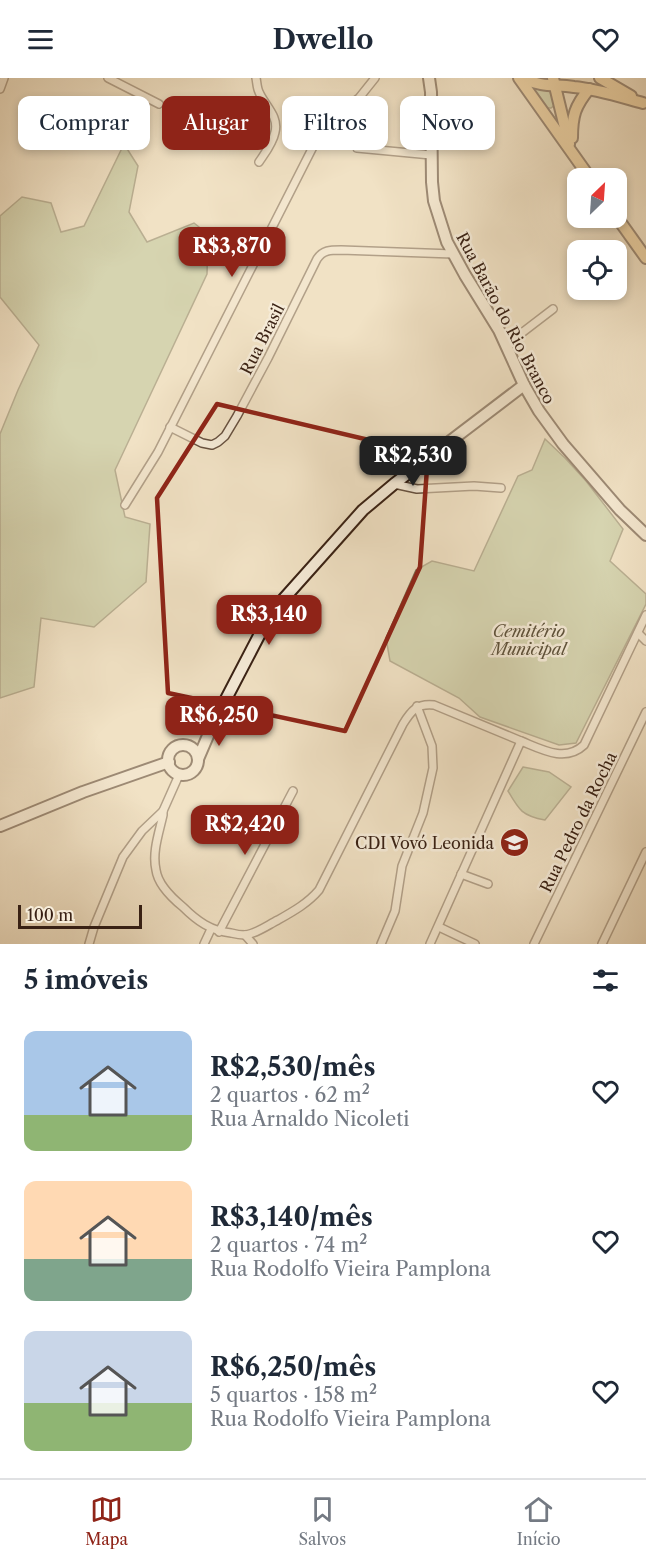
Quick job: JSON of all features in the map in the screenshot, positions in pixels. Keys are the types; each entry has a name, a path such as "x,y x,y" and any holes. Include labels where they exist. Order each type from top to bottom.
{"main road":[{"path":"521,78 543,85 554,82 589,89 645,104"},
{"path":"521,78 583,168"},
{"path":"600,78 645,104"},
{"path":"554,82 572,153"},
{"path":"572,153 574,112 579,101 589,89"},
{"path":"545,115 551,116 561,110"},
{"path":"625,228 646,258"}],"street":[{"path":"0,89 4,78"},
{"path":"108,78 159,104"},
{"path":"256,78 259,93 276,124 268,149 259,162"},
{"path":"125,505 144,476 170,427 317,139 333,117 359,98 375,78"},
{"name":"Rua Barão do Rio Branco","path":"429,78 434,201 453,254 507,345 524,385 539,411 563,444 620,510 646,535"},
{"path":"378,150 431,155"},
{"name":"Rua Brasil","path":"170,427 202,443 212,445 225,436 321,253 327,250 341,250 453,254"},
{"path":"507,345 553,309"},
{"path":"198,759 195,751 188,746 179,746 172,750 169,762 172,770 179,774 187,775 197,767 198,759 213,724 272,612 363,510 524,385"},
{"path":"394,484 417,489 466,486 501,488"},
{"path":"179,774 163,811 155,851 156,873 169,894 211,929 245,935 298,909 319,890 407,716 417,706 434,705 553,753 571,754 579,750 588,737 646,615"},
{"path":"638,633 646,641"},
{"path":"381,944 395,911 402,866 423,813 432,768 432,746 417,706"},
{"name":"Rua Pedro da Rocha","path":"534,944 646,712"},
{"path":"188,746 213,724"},
{"path":"430,944 521,741"},
{"path":"0,826 66,798 169,762"},
{"path":"219,932 293,791"},
{"path":"89,944 123,857 142,831 163,811"},
{"path":"602,944 646,852"},
{"path":"461,874 488,884"},
{"path":"439,927 475,944"},
{"path":"204,944 211,929"},
{"path":"245,935 253,944"}],"highlighted area":[{"path":"217,404 428,454 420,567 345,731 168,693 157,498"}],"green space":[{"path":"529,84 555,92 556,104 551,108 545,108"},
{"path":"121,150 128,150 138,166 129,212 147,242 194,223 208,234 207,274 115,470 125,517 150,524 146,582 94,627 41,618 34,687 0,698 0,434 39,345 0,297 0,216 22,197 51,203 61,232 84,226"},
{"name":"Cemitério Municipal","path":"545,439 586,481 623,529 610,561 646,594 646,604 576,743 559,745 480,717 459,698 390,661 386,638 416,570 432,561 474,571 518,476 532,470"},
{"path":"523,767 549,772 571,787 545,820 522,811 508,791"}],"place":[{"name":"CDI Vovó Leonida","path":"515,843"}]}
